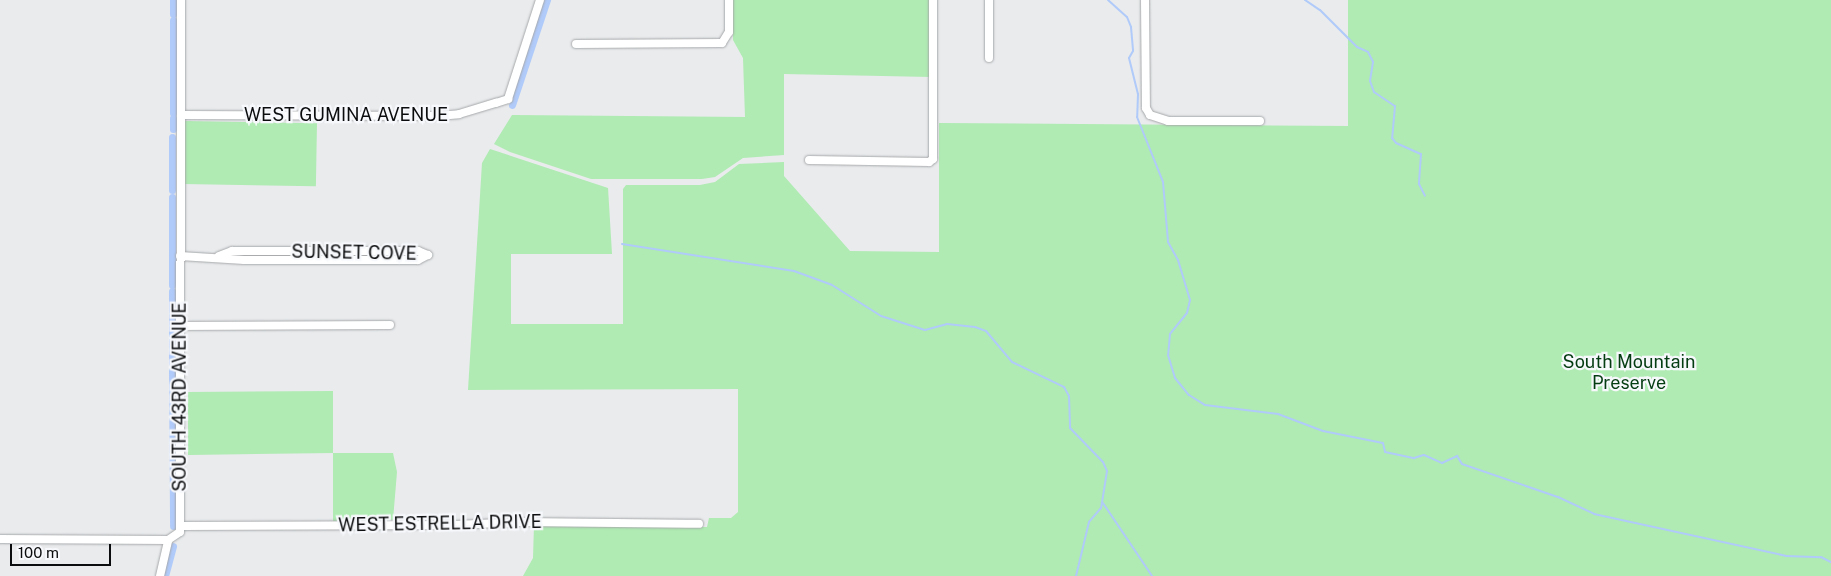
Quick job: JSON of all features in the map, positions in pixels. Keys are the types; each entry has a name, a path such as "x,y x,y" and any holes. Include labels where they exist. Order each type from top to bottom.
{"street":[{"name":"SOUTH 43RD AVENUE","path":"168,540 176,536 181,526 181,0"},
{"name":"WEST GUMINA AVENUE","path":"181,115 438,116 459,114 508,99 540,0"},
{"path":"576,44 722,43 727,39 729,0"},
{"path":"809,160 929,162 932,159 933,0"},
{"path":"989,0 989,58"},
{"path":"1146,0 1146,108 1150,115 1168,121 1260,122"},
{"name":"SUNSET COVE","path":"418,251 428,256 418,260 244,260 217,256 232,252 418,251"},
{"path":"180,256 217,256"},
{"path":"180,326 390,325"},
{"name":"WEST ESTRELLA DRIVE","path":"181,526 456,526 520,522 699,524"},
{"path":"0,539 168,540 160,576"}],"green space":[{"path":"733,0 931,0 932,77 784,74 784,155 743,158 715,177 702,179 591,179 510,152 494,144 512,115 745,117 743,58 733,40"},
{"name":"South Mountain Preserve","path":"1348,0 1831,0 1831,576 523,576 533,558 534,525 707,527 709,518 731,518 738,512 738,389 468,390 482,163 490,149 608,188 612,254 511,254 511,324 623,324 623,189 626,185 700,185 715,182 739,164 784,162 784,176 850,251 939,252 939,123 1348,126"},
{"path":"185,121 317,123 316,186 184,184"},
{"path":"333,391 333,453 188,455 188,392"},
{"path":"333,453 393,453 397,472 393,520 333,521"}],"waterway":[{"path":"173,0 173,14"},
{"path":"512,105 547,0"},
{"path":"1108,0 1127,17 1131,27 1133,51 1129,58 1138,94 1137,117 1163,182 1168,242 1178,260 1190,300 1187,313 1170,334 1168,355 1175,378 1189,395 1205,405 1278,414 1323,431 1383,443 1385,452 1414,458 1424,455 1442,463 1457,456 1462,464 1558,497 1594,514 1786,556 1821,557 1831,562"},
{"path":"1305,0 1320,10 1357,47 1368,52 1373,62 1370,81 1374,92 1395,106 1392,138 1396,143 1421,154 1419,184 1425,196"},
{"path":"173,20 173,113"},
{"path":"173,118 173,129"},
{"path":"172,137 172,190"},
{"path":"172,197 172,285"},
{"path":"622,244 794,271 832,285 881,316 925,330 947,324 975,327 986,331 1012,362 1064,387 1069,396 1070,428 1103,462 1107,471 1101,508 1089,522 1076,576"},
{"path":"172,291 172,363"},
{"path":"172,370 173,526"},
{"path":"1103,503 1152,576"},
{"path":"165,576 173,546"}]}
